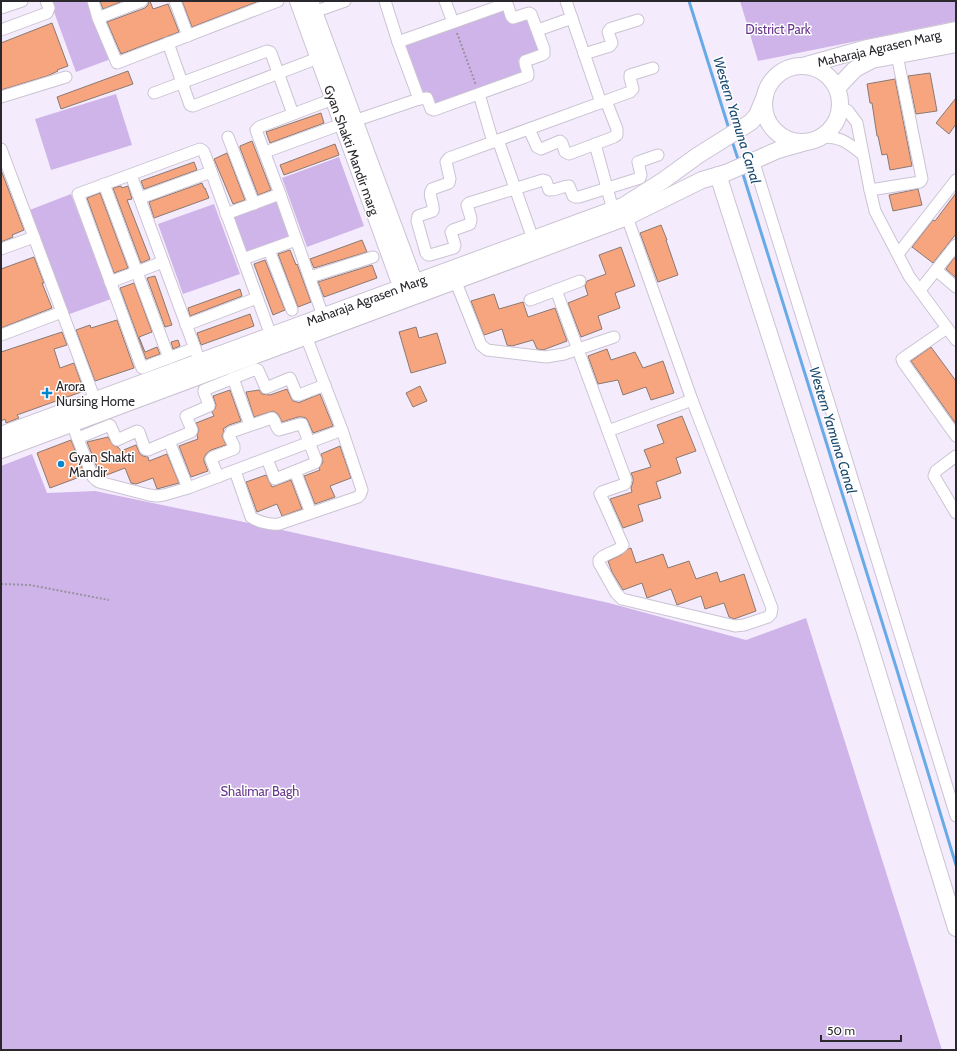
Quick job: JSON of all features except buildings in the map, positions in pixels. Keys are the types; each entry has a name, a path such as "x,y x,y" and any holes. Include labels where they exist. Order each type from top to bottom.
{"street":[{"path":"1,8 22,1"},
{"path":"1,30 47,13 49,8 46,1"},
{"path":"93,1 98,18 117,63 188,36 255,5 278,1"},
{"path":"98,18 142,1"},
{"path":"175,1 188,36"},
{"name":"Gyan Shakti Mandir marg","path":"298,1 309,10 348,123 410,290"},
{"path":"309,10 345,1"},
{"path":"385,1 419,99"},
{"path":"445,1 453,22"},
{"path":"529,129 536,146 539,148 541,149 560,141 565,152 569,154 617,135 617,129 584,54 566,1"},
{"path":"265,152 419,99 427,98 431,109 434,110 479,94 528,76 524,63 525,61 542,55 545,52 531,14 529,13 513,18 506,4 398,42"},
{"name":"Gyan Shakti Mandir marg","path":"309,10 318,58 333,99 348,123"},
{"path":"538,30 572,18"},
{"path":"584,54 610,46 612,43 608,32 610,29 638,20"},
{"name":"Maharaja Agrasen Marg","path":"837,88 862,64 872,60 897,55 955,36"},
{"name":"Maharaja Agrasen Marg","path":"802,66 867,48 955,36"},
{"path":"168,43 190,105 193,106 318,58"},
{"path":"154,93 267,51 271,53 293,114"},
{"path":"870,190 920,182 922,179 897,55"},
{"path":"802,66 822,72 831,79 837,88 840,97 840,106 838,118 831,129 822,137 814,141 794,142 783,137 774,130 767,120 764,108 765,96 770,84 778,75 789,68 802,66"},
{"path":"653,68 630,75 633,86 632,91 447,159 446,165 450,179 449,183 430,190 434,207 433,211 418,216 417,218 426,254 430,255 454,248 455,245 451,233 452,230 470,224 471,222 467,204 543,180 546,182 549,190 569,186 573,196 577,197 640,178 641,175 638,162 658,155"},
{"path":"1,97 66,77"},
{"path":"479,94 533,239"},
{"name":"Maharaja Agrasen Marg","path":"620,213 623,206 751,122 758,115 765,96"},
{"path":"323,316 257,128 333,99"},
{"path":"840,106 848,111 857,123 862,154 875,211 909,276 956,340"},
{"path":"228,137 254,204"},
{"path":"822,137 833,137 845,141 862,154"},
{"name":"Maharaja Agrasen Marg","path":"1,450 72,424 304,330 620,213 702,180 722,174 778,150 806,142"},
{"path":"556,290 626,482 625,484 600,494 623,545 600,558 599,563 618,596 735,626 744,625 768,617 771,614 772,608 620,213 607,188 595,144"},
{"path":"1,149 5,173 34,237 95,400"},
{"path":"131,175 197,355 169,358 142,368 78,194 200,149 204,152 273,342"},
{"path":"753,160 956,816"},
{"path":"140,198 211,172"},
{"path":"722,174 956,928"},
{"path":"898,254 956,180"},
{"path":"104,184 169,358"},
{"path":"226,214 280,194"},
{"name":"Maharaja Agrasen Marg","path":"453,275 533,239 620,213"},
{"path":"1,249 34,237"},
{"path":"243,259 296,240"},
{"path":"920,290 956,245"},
{"path":"269,250 292,310"},
{"path":"310,278 373,257"},
{"path":"110,282 163,262"},
{"path":"936,270 956,287"},
{"path":"453,275 481,345 487,350 546,357 564,354 614,337"},
{"path":"530,300 580,281"},
{"name":"Maharaja Agrasen Marg","path":"304,330 323,316 410,290"},
{"path":"186,324 257,298"},
{"path":"1,335 62,312"},
{"path":"947,328 902,359 956,436"},
{"path":"235,471 252,518 271,524 279,524 358,497 362,492 342,430 304,330"},
{"name":"Maharaja Agrasen Marg","path":"1,435 72,424 95,400 197,355 273,342"},
{"path":"325,385 298,396 290,378 266,388 257,369 204,390 209,405 186,416 192,430 191,432 147,450 139,432 137,431 117,440 110,425 72,424 93,477 96,480 157,496 188,488 342,430"},
{"path":"233,378 250,425"},
{"path":"608,431 692,400"},
{"path":"218,477 211,460 212,458 233,450 234,446 229,436 230,433 272,418 274,419 279,430 301,424 303,425 316,462 314,464 275,479 267,459"},
{"path":"169,441 188,488"},
{"path":"956,456 936,471 934,476 956,514"},
{"path":"295,471 311,513"}],"path":[{"path":"453,22 479,94"},
{"path":"1,584 30,586 109,600"}],"green space":[{"path":"50,1 90,1 111,59 76,72"},
{"name":"District Park","path":"740,1 956,1 956,21 758,61"},
{"path":"505,8 510,23 529,16 542,51 518,60 523,74 433,107 421,96 402,44"},
{"path":"116,94 132,145 51,170 35,119"},
{"path":"339,157 364,226 307,247 282,178"},
{"path":"71,194 111,299 67,315 27,211"},
{"path":"277,200 290,236 245,252 232,217"},
{"path":"214,204 240,274 183,294 158,224"},
{"name":"Shalimar Bagh","path":"32,454 47,493 95,491 282,530 609,603 746,640 806,618 942,1050 1,1050 1,466"}],"waterway":[{"name":"Western Yamuna Canal","path":"689,1 729,129"},
{"name":"Western Yamuna Canal","path":"732,141 739,162"},
{"name":"Western Yamuna Canal","path":"742,171 956,865"}],"place":[{"name":"Arora Nursing Home","path":"47,393"},
{"name":"Gyan Shakti Mandir","path":"61,464"}]}
